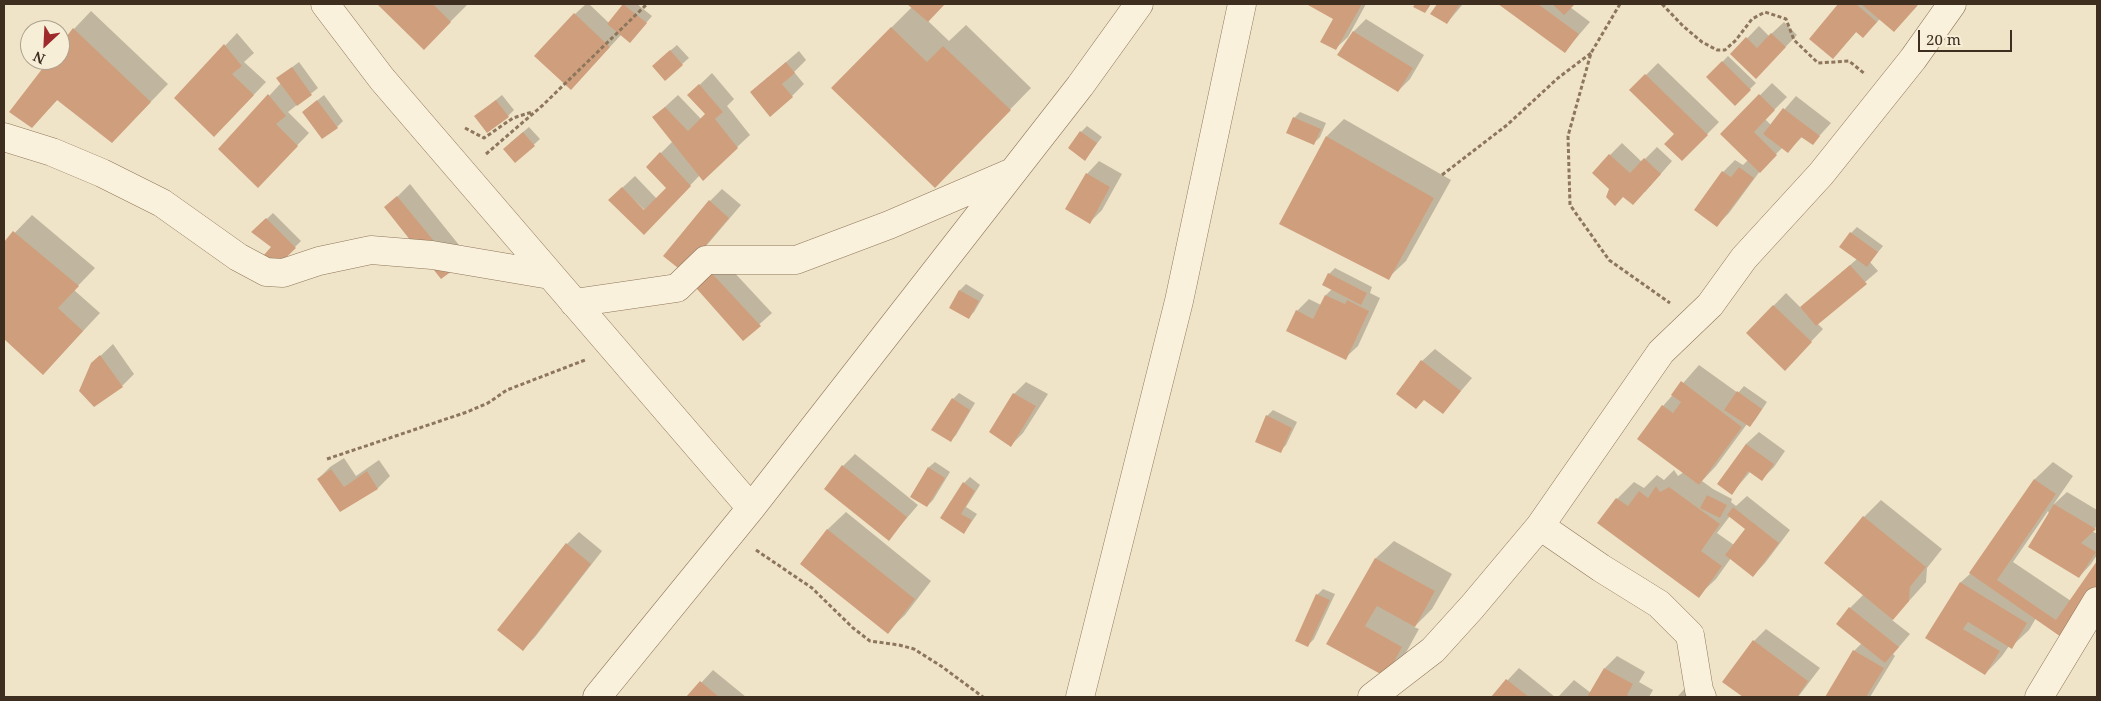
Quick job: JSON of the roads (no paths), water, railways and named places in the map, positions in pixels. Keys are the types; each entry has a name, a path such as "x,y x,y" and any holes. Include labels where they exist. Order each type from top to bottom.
{"street":[{"path":"325,4 382,79 751,508"},
{"path":"1080,697 1179,300 1242,4"},
{"path":"1372,697 1433,650 1540,526 1661,352 1710,304 1744,258 1821,174 1887,92 1952,4"},
{"path":"597,697 751,508 1080,86 1133,7"},
{"path":"4,137 52,152 102,173 162,203 238,257 266,272 283,273 319,261 371,250 432,255 550,275"},
{"path":"574,303 677,288 706,260 796,260 889,225 1012,172"},
{"path":"1540,526 1601,568 1659,604 1690,634 1699,690 1702,697"},
{"path":"2039,697 2097,602"}]}
